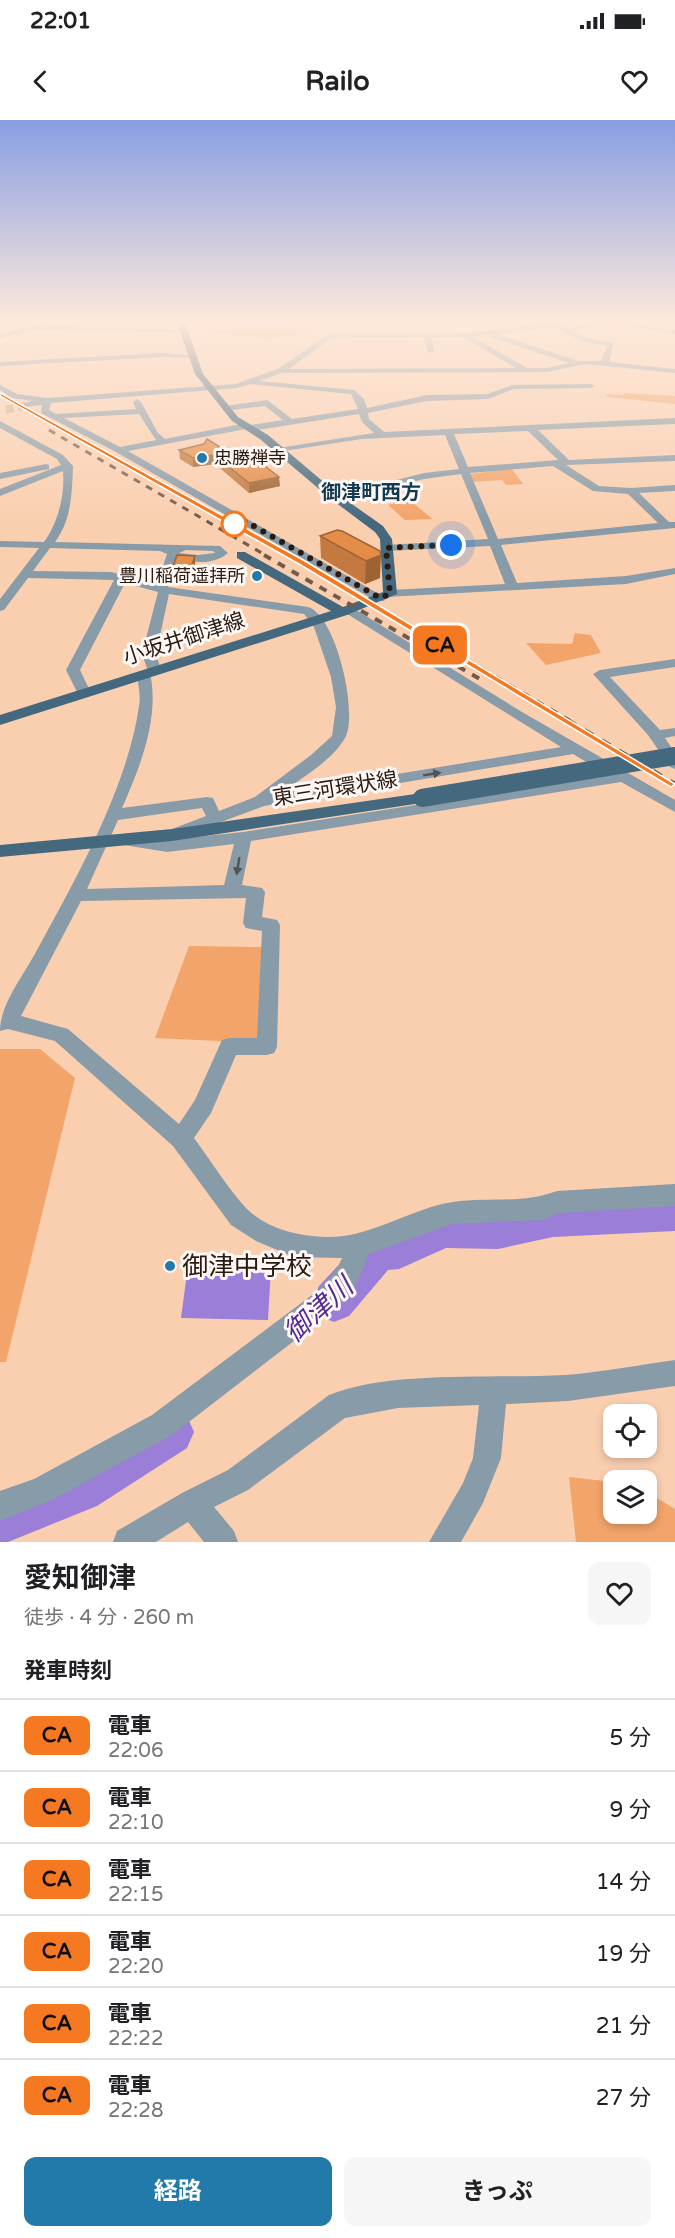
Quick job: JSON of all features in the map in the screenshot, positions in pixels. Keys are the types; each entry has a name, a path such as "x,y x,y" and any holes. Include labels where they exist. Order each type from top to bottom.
{"main road":[{"path":"209,389 226,409 335,497 379,529 386,539 385,596"},
{"path":"237,554 345,610"},
{"name":"小坂井御津線","path":"0,720 385,596"},
{"name":"東三河環状線","path":"0,850 130,841 422,798 675,756"}],"street":[{"path":"4,389 15,396 47,401"},
{"path":"27,405 47,401 204,389"},
{"path":"235,389 237,392 290,394 295,389"},
{"path":"325,389 354,392 361,401 360,412 382,435"},
{"path":"119,450 289,421 336,407 360,412 430,398 488,396 506,389"},
{"path":"333,390 336,407"},
{"path":"134,395 154,434 162,441"},
{"path":"47,401 44,411 385,596 512,585 626,580 675,570"},
{"path":"226,409 267,403 289,421"},
{"path":"56,417 141,411"},
{"path":"277,449 328,440 382,435 675,421"},
{"path":"0,424 60,457 68,465"},
{"path":"531,429 560,462 597,489 631,491 675,488"},
{"path":"449,433 512,585"},
{"path":"335,497 424,476 464,471 560,462 675,458"},
{"path":"0,476 68,465"},
{"path":"0,493 68,465"},
{"path":"1,604 46,546 61,519 68,465"},
{"path":"631,491 671,525"},
{"path":"386,548 494,543 671,525"},
{"path":"0,544 237,554"},
{"path":"174,553 162,586 164,590 149,654 147,707 113,815 76,895 4,1022 61,1035 181,1139 239,1217 264,1233 294,1245 326,1248 360,1245 452,1213 543,1209 569,1201 675,1195"},
{"path":"25,574 77,574 121,579 164,590 308,611 318,619 338,674 342,700 339,737 329,749 261,801"},
{"path":"84,693 73,669 121,579"},
{"path":"345,610 507,709 675,807"},
{"path":"675,663 600,674 656,735 675,764"},
{"path":"656,735 675,732"},
{"path":"172,835 261,801 578,749"},
{"path":"130,841 167,846 243,837 625,777"},
{"path":"113,815 207,802 215,819"},
{"path":"230,891 236,879 243,837"},
{"path":"76,895 256,892 252,923 271,926 267,1047 229,1046 203,1106 181,1139"},
{"path":"0,1506 42,1490 162,1425 329,1298 347,1276 360,1245"},
{"path":"128,1542 192,1503 238,1480 339,1405 398,1394 568,1388 675,1373"},
{"path":"444,1542 473,1493 487,1458 494,1390"},
{"path":"192,1503 223,1542"}],"shaded area":[{"path":"624,393 675,396 675,404 607,397 606,394 624,395"},
{"path":"512,469 523,484 506,485 502,480 472,482 469,474"},
{"path":"409,500 433,519 405,520 388,505"},
{"path":"575,633 591,635 601,653 546,665 526,643 572,644"},
{"path":"189,946 263,947 259,1043 155,1038"},
{"path":"0,1049 40,1049 75,1078 6,1362 0,1362"},
{"path":"188,1266 271,1268 268,1320 181,1318"},
{"path":"569,1477 603,1481 603,1524 657,1524 657,1498 675,1509 675,1542 576,1542"}],"building":[{"path":"207,439 239,459 249,457 257,464 261,463 279,477 249,483 214,455 193,458 179,450 204,444"},
{"path":"337,530 380,551 381,555 366,561 320,536"},
{"path":"177,555 195,556 190,570 172,569"}],"waterway":[{"name":"御津川","path":"334,1301 378,1252 399,1250 444,1229 498,1230 553,1219 675,1213"},
{"name":"御津川","path":"0,1521 80,1489 171,1432"}],"tunnel":[{"path":"6,410 27,405"}],"railway":[{"path":"0,395 56,426"},
{"path":"54,425 291,556"},
{"path":"49,430 267,556"},
{"path":"264,555 485,682"},
{"path":"288,555 570,721"},
{"path":"567,720 675,784"}],"train":[{"name":"CA","path":"0,395 111,454 302,562 675,784"}],"place":[{"name":"忠勝禅寺","path":"202,458"},
{"name":"豊川稲荷遥拝所","path":"257,576"},
{"name":"御津中学校","path":"170,1266"}],"district":[{"name":"御津町西方","path":"371,493"}],"route":[{"path":"234,524 245,521 380,598 390,594 386,548 451,545"}]}
